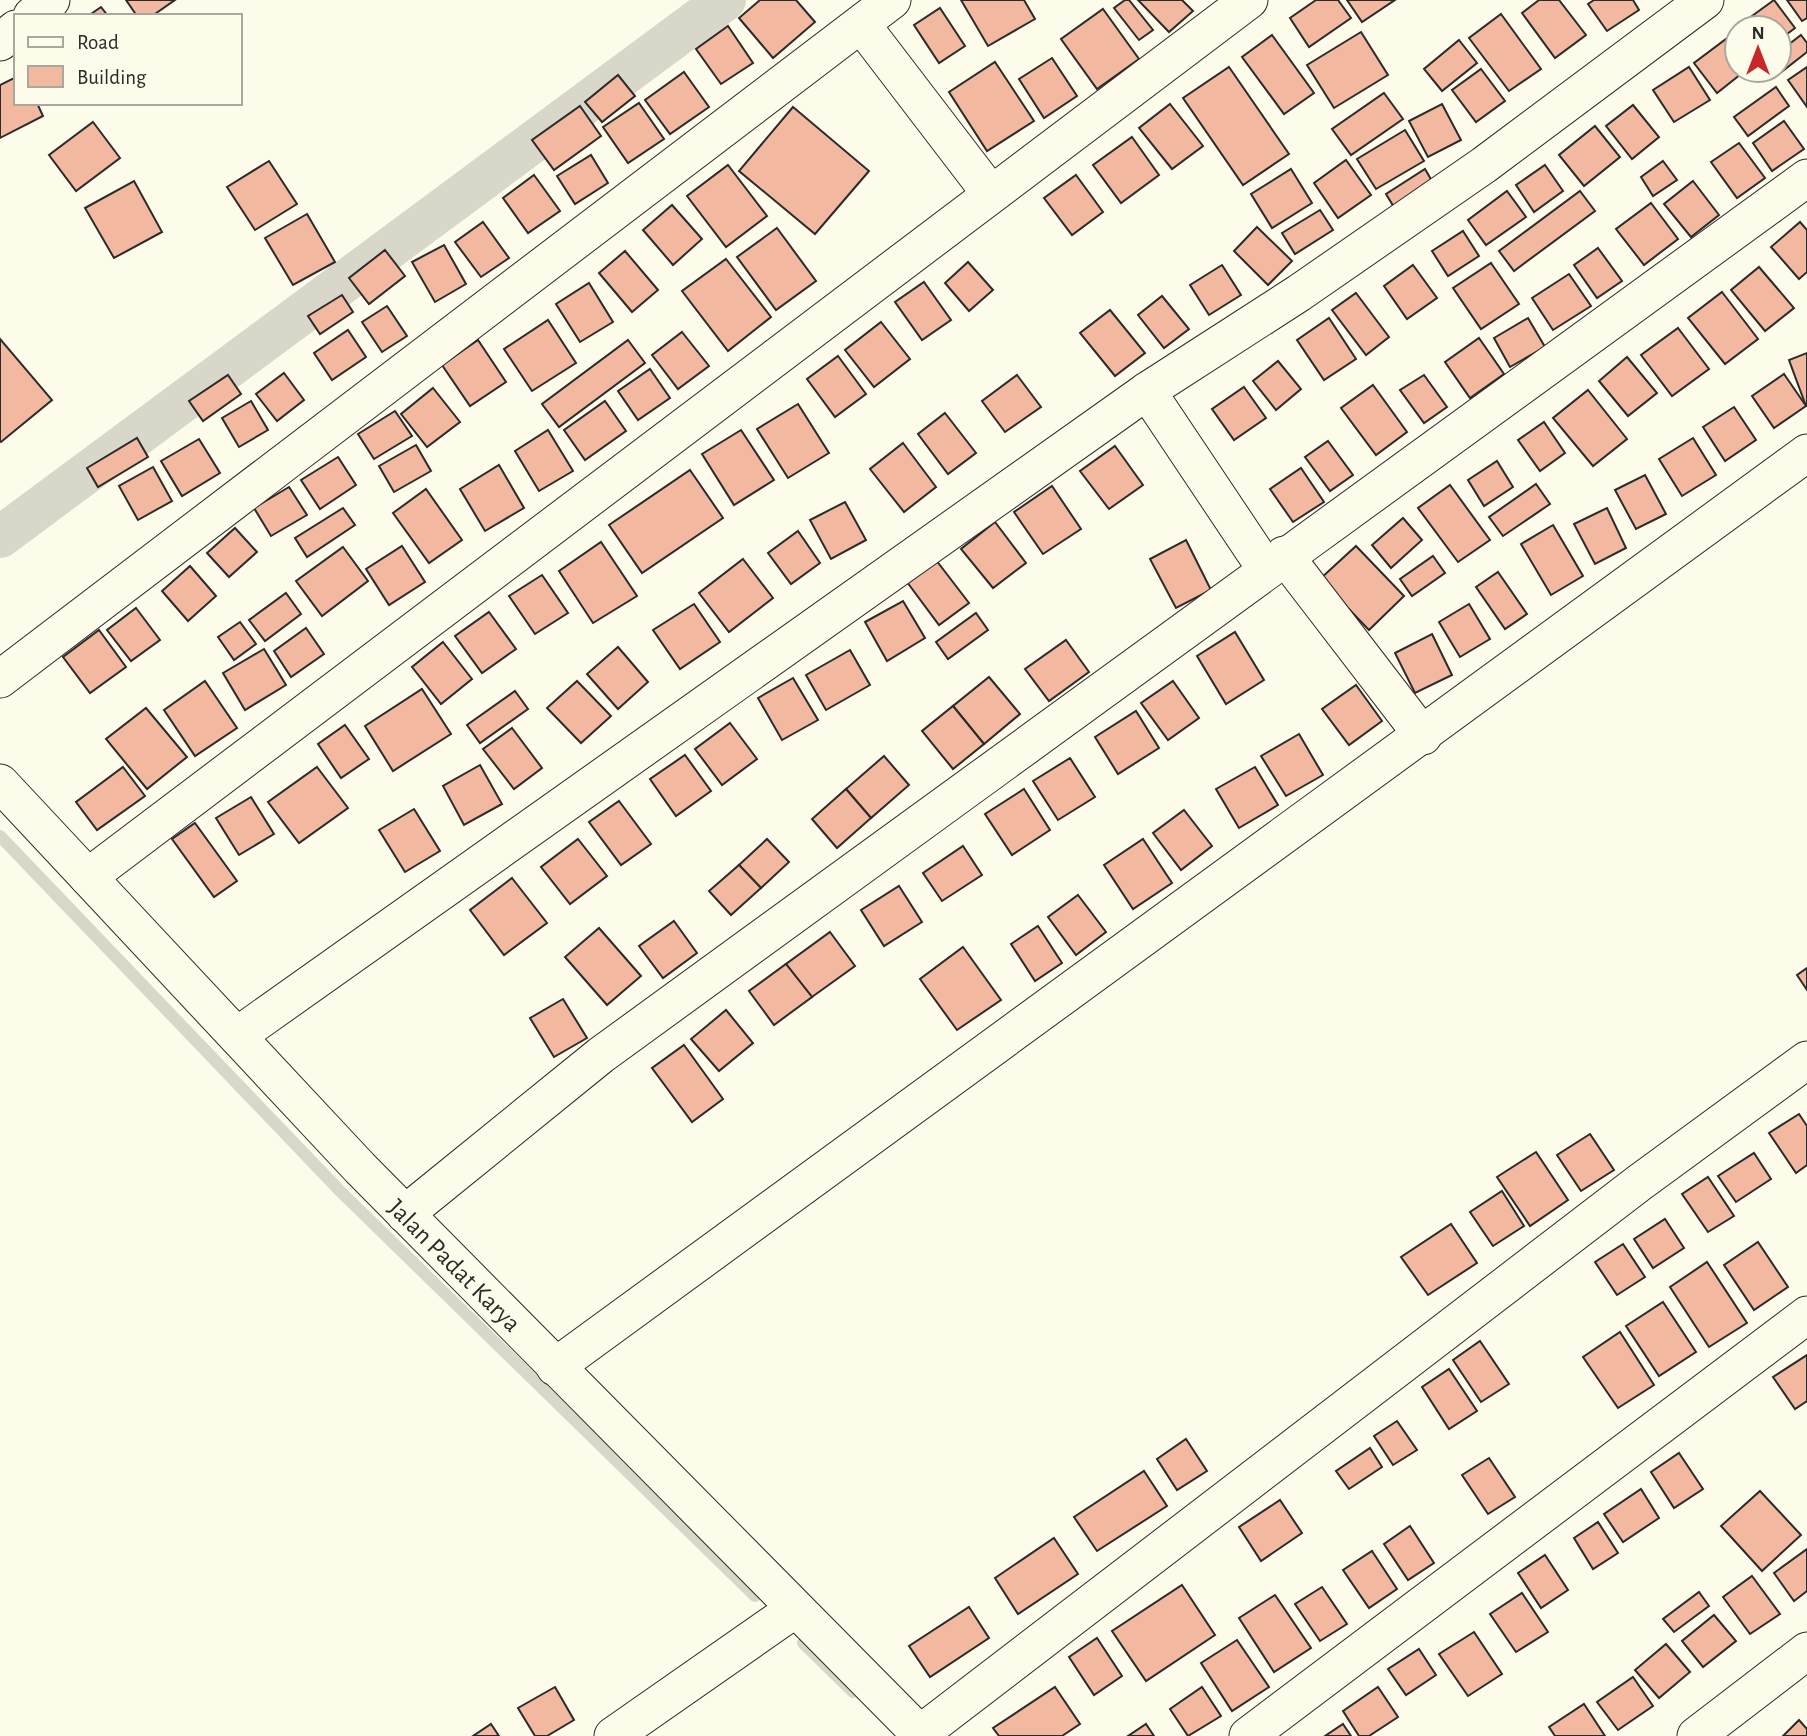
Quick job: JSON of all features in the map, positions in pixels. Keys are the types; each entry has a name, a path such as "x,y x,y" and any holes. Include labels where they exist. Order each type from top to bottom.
{"street":[{"path":"34,14 51,0"},
{"path":"0,678 892,0"},
{"path":"88,877 1249,0"},
{"path":"237,1036 1147,391 1299,293 1484,165 1704,0"},
{"path":"861,24 991,194"},
{"path":"0,42 14,31"},
{"path":"405,1214 601,1055 1275,562 1807,178"},
{"path":"1147,391 1275,562 1423,736"},
{"path":"555,1367 992,1045 1423,736 1807,453"},
{"name":"Jalan Padat Karya","path":"0,783 405,1214 921,1735"},
{"path":"921,1735 1639,1183 1807,1060"},
{"path":"1248,1736 1807,1315"},
{"path":"613,1736 795,1609"},
{"path":"1696,1736 1807,1651"}],"building":[{"path":"126,0 175,0 155,14 136,14"},
{"path":"760,0 796,0 815,22 773,58 739,18"},
{"path":"961,0 1024,0 1035,19 988,46"},
{"path":"1129,0 1153,30 1139,40 1114,8"},
{"path":"1138,0 1182,0 1193,11 1169,32"},
{"path":"1316,0 1338,0 1351,18 1309,47 1290,18"},
{"path":"1347,0 1395,0 1362,22"},
{"path":"1539,0 1559,0 1586,35 1555,58 1522,13"},
{"path":"1594,0 1633,0 1639,10 1607,31 1588,4"},
{"path":"1774,0 1784,14 1755,14"},
{"path":"1787,0 1807,0 1807,18 1802,21"},
{"path":"101,7 106,14 91,14"},
{"path":"940,8 965,46 939,63 914,25"},
{"path":"1103,9 1139,59 1097,89 1061,39"},
{"path":"1501,14 1541,69 1509,91 1469,38"},
{"path":"728,26 753,63 721,84 696,49"},
{"path":"1361,32 1388,75 1334,108 1307,65"},
{"path":"1272,35 1314,93 1284,114 1242,57"},
{"path":"1801,35 1807,43 1807,52 1793,63 1793,41"},
{"path":"1459,40 1477,63 1442,91 1424,69"},
{"path":"1723,41 1723,84 1728,84 1717,93 1694,63"},
{"path":"1052,58 1077,96 1044,118 1019,79"},
{"path":"995,62 1034,121 987,151 949,92"},
{"path":"1229,67 1289,154 1243,185 1183,98"},
{"path":"1689,67 1710,100 1674,122 1653,90"},
{"path":"1807,67 1807,107 1791,84 1793,77"},
{"path":"1481,69 1505,101 1476,122 1452,90"},
{"path":"684,72 709,107 670,134 645,100"},
{"path":"618,75 635,96 602,122 585,102"},
{"path":"14,78 14,105 38,105 43,116 0,138 0,85"},
{"path":"1776,87 1789,106 1748,136 1734,117"},
{"path":"1384,93 1403,119 1351,155 1332,129"},
{"path":"639,103 664,139 628,163 603,127"},
{"path":"1170,104 1203,146 1172,169 1139,128"},
{"path":"1442,104 1461,140 1428,157 1409,121"},
{"path":"1633,105 1659,137 1632,159 1606,126"},
{"path":"580,106 601,136 554,170 532,140"},
{"path":"793,107 869,171 815,234 739,171"},
{"path":"1784,121 1804,149 1772,171 1753,143"},
{"path":"93,122 120,158 76,191 49,155"},
{"path":"1595,126 1620,157 1584,186 1559,155"},
{"path":"1405,130 1424,161 1376,189 1357,159"},
{"path":"1132,137 1159,175 1121,203 1093,165"},
{"path":"1739,143 1765,178 1737,198 1711,162"},
{"path":"591,155 608,183 575,204 557,176"},
{"path":"1346,160 1371,195 1338,218 1314,183"},
{"path":"269,161 297,204 255,230 227,187"},
{"path":"1663,161 1677,180 1653,196 1641,177"},
{"path":"728,165 767,216 726,247 687,196"},
{"path":"1545,165 1563,191 1534,212 1516,185"},
{"path":"1291,169 1312,203 1272,228 1251,194"},
{"path":"1425,169 1436,188 1397,212 1386,194"},
{"path":"534,175 560,211 528,233 503,198"},
{"path":"1076,175 1103,212 1072,235 1044,198"},
{"path":"134,181 162,232 114,258 85,208"},
{"path":"1693,181 1719,215 1691,237 1664,204"},
{"path":"1507,191 1526,217 1486,245 1468,220"},
{"path":"1580,191 1595,211 1514,271 1499,251"},
{"path":"1651,203 1678,239 1644,265 1616,229"},
{"path":"672,205 702,239 673,265 643,230"},
{"path":"1320,210 1333,230 1295,254 1282,233"},
{"path":"307,214 335,262 293,285 265,238"},
{"path":"483,222 509,258 481,277 455,242"},
{"path":"1800,222 1807,230 1807,272 1799,279 1771,247"},
{"path":"1257,227 1292,261 1268,285 1234,251"},
{"path":"777,228 816,281 776,310 737,257"},
{"path":"1463,231 1479,256 1448,276 1432,251"},
{"path":"444,245 466,284 435,302 412,262"},
{"path":"1598,248 1622,281 1597,298 1574,265"},
{"path":"385,250 405,276 369,304 349,278"},
{"path":"625,251 658,290 632,312 599,273"},
{"path":"726,259 771,317 728,351 682,291"},
{"path":"968,262 993,290 969,311 945,283"},
{"path":"1491,263 1519,304 1481,329 1453,288"},
{"path":"1222,265 1241,295 1209,315 1190,285"},
{"path":"1413,265 1437,298 1407,319 1384,286"},
{"path":"1759,267 1794,308 1765,331 1731,290"},
{"path":"1569,274 1591,306 1553,330 1532,298"},
{"path":"924,282 951,320 922,340 895,302"},
{"path":"589,283 613,322 580,342 556,304"},
{"path":"1722,292 1758,339 1725,364 1688,318"},
{"path":"1356,293 1389,337 1366,355 1332,310"},
{"path":"342,295 353,312 320,334 308,316"},
{"path":"1162,296 1189,329 1164,348 1138,315"},
{"path":"387,306 407,336 382,352 362,322"},
{"path":"1110,310 1145,353 1115,376 1080,333"},
{"path":"1329,318 1356,359 1324,380 1297,340"},
{"path":"1528,318 1545,347 1510,367 1494,338"},
{"path":"548,320 576,363 532,391 504,349"},
{"path":"881,322 910,359 874,387 845,350"},
{"path":"1678,328 1709,369 1672,396 1641,355"},
{"path":"348,330 366,357 332,380 314,353"},
{"path":"682,332 709,366 678,389 652,355"},
{"path":"1479,338 1504,374 1470,398 1445,362"},
{"path":"0,339 52,400 1,442 0,441"},
{"path":"478,340 506,382 470,406 442,365"},
{"path":"628,340 645,363 559,427 542,404"},
{"path":"1807,353 1807,406 1806,406 1789,360"},
{"path":"838,356 866,394 835,417 807,379"},
{"path":"1627,357 1657,393 1628,416 1599,381"},
{"path":"1278,361 1301,389 1276,410 1253,381"},
{"path":"650,369 670,398 638,420 618,391"},
{"path":"284,373 304,400 277,421 256,394"},
{"path":"1784,374 1806,406 1774,428 1752,396"},
{"path":"228,375 241,394 203,421 189,401"},
{"path":"1017,375 1041,407 1005,432 982,401"},
{"path":"1424,375 1447,407 1424,423 1400,390"},
{"path":"1373,385 1407,432 1376,455 1341,408"},
{"path":"1244,387 1266,418 1234,440 1212,409"},
{"path":"433,388 460,422 427,447 401,414"},
{"path":"1588,390 1627,439 1593,466 1553,418"},
{"path":"251,401 268,430 239,447 222,418"},
{"path":"605,401 626,431 585,460 564,430"},
{"path":"798,404 829,453 788,478 757,429"},
{"path":"1734,407 1756,440 1725,461 1703,427"},
{"path":"395,411 412,436 374,459 358,434"},
{"path":"945,413 976,453 948,474 918,434"},
{"path":"1544,422 1565,453 1540,471 1518,440"},
{"path":"548,430 573,471 539,491 515,451"},
{"path":"741,430 774,480 734,505 702,454"},
{"path":"137,438 148,457 98,487 87,468"},
{"path":"1693,438 1716,475 1682,496 1659,459"},
{"path":"199,439 220,473 182,496 161,461"},
{"path":"1328,441 1353,475 1330,491 1305,457"},
{"path":"903,443 936,487 904,512 870,469"},
{"path":"416,445 431,471 394,492 379,466"},
{"path":"1115,446 1143,485 1109,509 1080,471"},
{"path":"338,457 356,485 320,509 301,480"},
{"path":"1497,461 1513,487 1484,506 1468,480"},
{"path":"499,465 524,508 485,531 460,489"},
{"path":"153,467 172,501 138,520 119,486"},
{"path":"1301,468 1324,502 1293,522 1270,489"},
{"path":"690,470 723,518 642,573 609,525"},
{"path":"1645,475 1666,514 1636,529 1615,490"},
{"path":"1536,484 1550,504 1503,536 1489,517"},
{"path":"1450,485 1490,540 1458,562 1418,508"},
{"path":"1052,486 1081,529 1043,554 1014,512"},
{"path":"289,487 307,515 271,536 254,508"},
{"path":"426,489 462,540 429,563 393,513"},
{"path":"845,502 866,540 831,559 810,520"},
{"path":"343,508 355,525 307,557 295,538"},
{"path":"1607,508 1626,548 1595,564 1574,524"},
{"path":"1403,518 1422,540 1391,568 1372,545"},
{"path":"995,522 1026,563 993,588 961,549"},
{"path":"1553,525 1583,576 1551,595 1521,544"},
{"path":"235,528 257,552 229,577 207,553"},
{"path":"798,531 820,563 791,584 768,553"},
{"path":"1186,540 1211,590 1176,608 1150,559"},
{"path":"601,542 637,596 593,623 559,571"},
{"path":"402,546 425,582 389,605 366,569"},
{"path":"1356,546 1404,596 1369,630 1320,579"},
{"path":"343,547 368,581 322,616 296,581"},
{"path":"1433,556 1445,573 1412,596 1400,579"},
{"path":"743,559 773,598 729,632 699,593"},
{"path":"936,560 969,603 939,625 907,582"},
{"path":"190,566 216,596 188,621 162,591"},
{"path":"1498,572 1527,614 1505,629 1476,587"},
{"path":"542,575 568,613 535,634 509,596"},
{"path":"286,593 301,614 265,641 249,620"},
{"path":"903,601 925,638 887,661 865,622"},
{"path":"694,604 720,642 680,669 653,630"},
{"path":"1469,604 1490,639 1460,657 1439,622"},
{"path":"136,608 160,640 131,661 107,630"},
{"path":"489,612 516,649 482,673 455,636"},
{"path":"976,613 988,630 948,659 936,642"},
{"path":"240,622 256,644 234,660 218,637"},
{"path":"306,628 324,654 291,677 274,651"},
{"path":"99,630 126,667 90,693 63,657"},
{"path":"1235,632 1264,680 1226,704 1197,656"},
{"path":"1432,634 1452,675 1415,693 1395,653"},
{"path":"1066,640 1089,672 1049,701 1025,669"},
{"path":"443,642 472,679 441,704 412,667"},
{"path":"618,647 648,682 618,709 587,674"},
{"path":"264,649 286,685 245,710 223,673"},
{"path":"850,650 870,685 826,710 806,675"},
{"path":"989,677 1020,714 984,744 953,706"},
{"path":"793,678 818,720 782,740 758,698"},
{"path":"205,681 237,728 195,756 164,710"},
{"path":"577,681 611,716 581,743 547,708"},
{"path":"1173,681 1199,718 1168,740 1141,703"},
{"path":"1356,685 1382,721 1349,745 1322,709"},
{"path":"422,689 451,734 393,771 365,726"},
{"path":"515,691 528,709 480,743 467,725"},
{"path":"953,706 984,744 953,769 922,731"},
{"path":"146,708 187,757 147,789 106,739"},
{"path":"1136,711 1159,748 1118,774 1095,737"},
{"path":"730,723 757,759 722,785 695,749"},
{"path":"345,725 369,759 341,778 318,744"},
{"path":"512,728 542,768 514,789 483,749"},
{"path":"1299,734 1323,775 1286,796 1261,756"},
{"path":"685,755 711,791 676,816 650,779"},
{"path":"884,756 909,785 871,818 846,789"},
{"path":"1070,758 1095,797 1058,820 1033,781"},
{"path":"480,765 502,804 464,825 443,786"},
{"path":"123,767 145,796 97,830 76,802"},
{"path":"317,767 348,808 299,843 268,802"},
{"path":"1255,767 1278,805 1239,828 1216,789"},
{"path":"846,789 871,818 837,848 812,819"},
{"path":"1024,789 1050,830 1012,855 985,814"},
{"path":"251,797 274,834 239,855 216,818"},
{"path":"619,801 651,844 621,865 589,822"},
{"path":"414,809 440,851 405,872 379,830"},
{"path":"1184,810 1212,846 1181,870 1153,833"},
{"path":"195,823 237,881 214,897 172,839"},
{"path":"578,839 607,876 570,904 541,867"},
{"path":"767,839 789,862 761,888 739,865"},
{"path":"1143,839 1172,883 1133,909 1104,865"},
{"path":"963,846 982,875 942,901 923,873"},
{"path":"739,865 761,888 731,915 709,891"},
{"path":"512,878 547,923 504,955 470,910"},
{"path":"899,886 922,922 884,946 861,910"},
{"path":"1078,895 1106,932 1076,955 1048,917"},
{"path":"674,921 697,953 663,978 639,946"},
{"path":"1038,926 1062,963 1035,981 1011,944"},
{"path":"599,928 641,976 607,1005 565,957"},
{"path":"830,932 855,966 812,997 786,964"},
{"path":"963,947 1001,1000 957,1030 920,979"},
{"path":"786,964 812,997 774,1025 749,991"},
{"path":"1807,968 1807,990 1797,975"},
{"path":"563,999 587,1038 554,1057 530,1018"},
{"path":"726,1010 753,1043 719,1071 691,1039"},
{"path":"684,1045 723,1099 692,1122 652,1068"},
{"path":"1799,1114 1807,1126 1807,1165 1796,1173 1769,1133"},
{"path":"1590,1134 1614,1170 1581,1191 1557,1155"},
{"path":"1536,1152 1568,1200 1530,1226 1497,1177"},
{"path":"1754,1153 1771,1179 1736,1202 1718,1176"},
{"path":"1708,1177 1734,1216 1708,1232 1682,1194"},
{"path":"1502,1191 1524,1226 1493,1246 1470,1212"},
{"path":"1665,1219 1684,1248 1653,1268 1634,1239"},
{"path":"1451,1224 1477,1263 1428,1295 1401,1257"},
{"path":"1758,1242 1788,1287 1754,1310 1724,1265"},
{"path":"1623,1244 1645,1277 1617,1295 1595,1262"},
{"path":"1707,1262 1747,1323 1709,1347 1670,1287"},
{"path":"1663,1302 1696,1352 1659,1376 1626,1326"},
{"path":"1620,1332 1654,1385 1618,1408 1583,1357"},
{"path":"1480,1341 1509,1384 1481,1402 1453,1360"},
{"path":"1807,1355 1807,1401 1795,1409 1773,1377"},
{"path":"1449,1369 1477,1411 1449,1429 1422,1387"},
{"path":"1397,1421 1417,1450 1393,1465 1374,1436"},
{"path":"1186,1439 1207,1471 1177,1490 1157,1459"},
{"path":"1370,1448 1382,1467 1349,1489 1336,1471"},
{"path":"1679,1453 1703,1489 1674,1508 1651,1472"},
{"path":"1489,1458 1515,1497 1488,1514 1462,1475"},
{"path":"1144,1471 1167,1506 1097,1551 1074,1517"},
{"path":"1641,1489 1659,1518 1623,1542 1604,1514"},
{"path":"1760,1491 1801,1535 1762,1571 1721,1526"},
{"path":"1280,1500 1302,1533 1261,1561 1239,1527"},
{"path":"1598,1522 1618,1553 1593,1569 1574,1538"},
{"path":"1410,1526 1434,1563 1408,1580 1384,1544"},
{"path":"1054,1538 1078,1574 1018,1614 995,1578"},
{"path":"1807,1549 1807,1591 1794,1601 1774,1573"},
{"path":"1372,1551 1397,1589 1369,1608 1343,1570"},
{"path":"1545,1555 1568,1590 1541,1608 1518,1573"},
{"path":"1752,1576 1780,1614 1750,1634 1723,1597"},
{"path":"1182,1585 1215,1635 1146,1681 1112,1631"},
{"path":"1322,1587 1347,1624 1320,1641 1295,1604"},
{"path":"1699,1592 1709,1606 1674,1632 1663,1619"},
{"path":"1522,1593 1548,1632 1516,1652 1490,1614"},
{"path":"1275,1595 1311,1648 1274,1672 1239,1618"},
{"path":"969,1607 989,1638 930,1677 909,1646"},
{"path":"1714,1615 1736,1641 1703,1667 1682,1641"},
{"path":"1474,1632 1502,1674 1468,1696 1439,1654"},
{"path":"1097,1638 1122,1676 1094,1695 1069,1657"},
{"path":"1237,1640 1269,1687 1232,1711 1201,1663"},
{"path":"1666,1644 1690,1672 1659,1698 1635,1670"},
{"path":"1419,1649 1436,1675 1406,1695 1388,1669"},
{"path":"1633,1677 1653,1706 1618,1730 1597,1702"},
{"path":"555,1687 574,1720 547,1736 535,1736 518,1708"},
{"path":"1055,1687 1080,1724 1062,1736 999,1736 993,1728"},
{"path":"1202,1687 1221,1716 1188,1736 1170,1709"},
{"path":"1378,1687 1398,1717 1369,1736 1359,1736 1343,1711"},
{"path":"1584,1704 1605,1736 1555,1736 1549,1727"},
{"path":"1799,1720 1807,1729 1807,1736 1783,1736"},
{"path":"491,1724 499,1736 473,1736"},
{"path":"1146,1724 1154,1736 1128,1736"},
{"path":"1343,1724 1351,1736 1325,1736"}],"waterway":[{"path":"0,537 725,0"},
{"path":"0,836 341,1192 755,1596"},
{"path":"803,1643 853,1692"}]}
